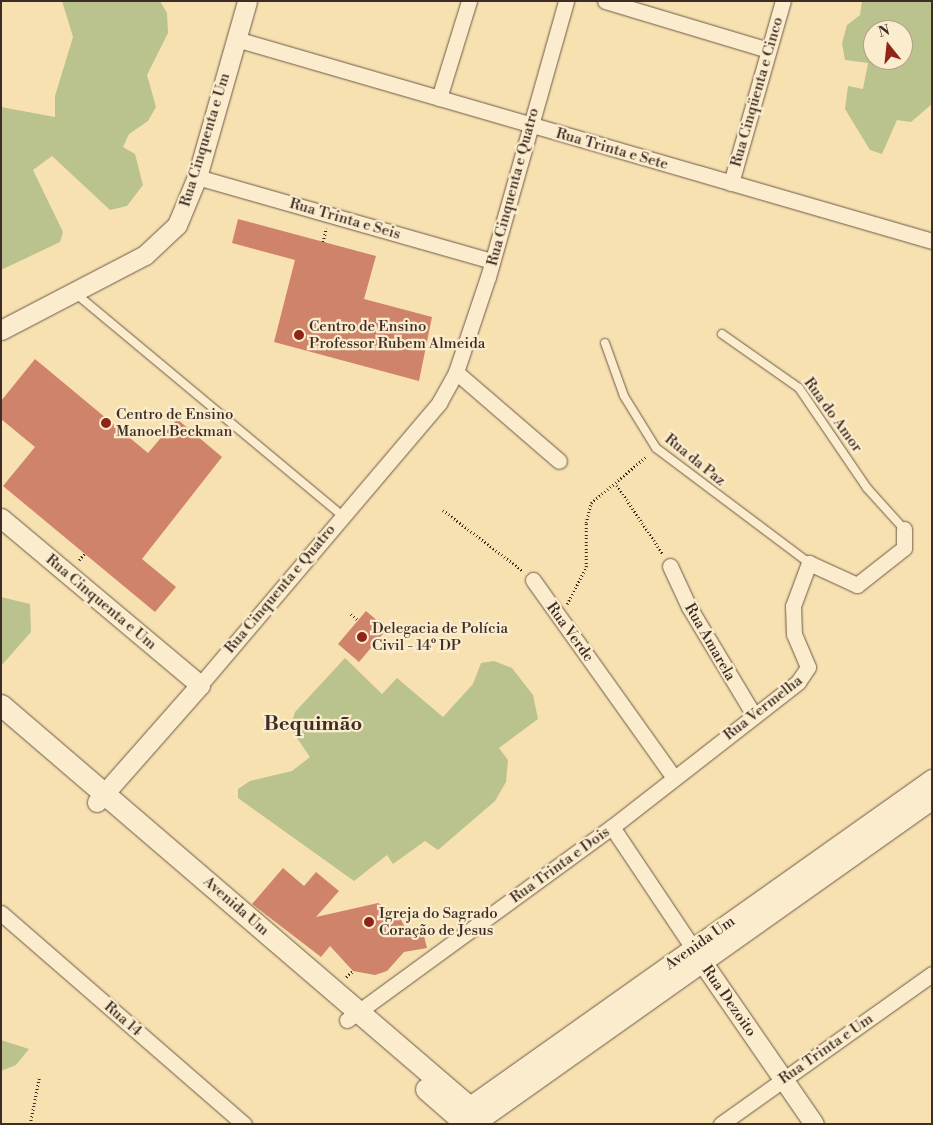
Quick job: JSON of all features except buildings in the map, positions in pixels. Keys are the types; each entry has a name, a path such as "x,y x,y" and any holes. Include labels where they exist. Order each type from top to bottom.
{"main road":[{"name":"Avenida Um","path":"1,705 101,798 353,1016 465,1118 697,954 932,780"},
{"name":"Avenida Um","path":"1,720 101,798"},
{"name":"Avenida Um","path":"697,954 932,798"}],"street":[{"name":"Rua Cinquenta e Um","path":"1,330 160,244 177,225 197,177 247,1"},
{"path":"439,98 469,1"},
{"name":"Rua Cinquenta e Quatro","path":"101,798 200,686 341,515 439,403 456,372 492,262 566,1"},
{"path":"605,1 768,50"},
{"name":"Rua Cinqüenta e Cinco","path":"731,183 783,1"},
{"name":"Rua Trinta e Sete","path":"236,39 932,241"},
{"name":"Rua Trinta e Seis","path":"197,177 492,262"},
{"path":"456,372 559,461"},
{"name":"Rua Cinquenta e Um","path":"1,518 200,686"},
{"path":"809,563 857,585 904,548 904,529"},
{"name":"Rua Vermelha","path":"674,778 806,674 805,657 794,634 793,606 809,563"},
{"name":"Rua Amarela","path":"670,566 689,607 754,715"},
{"name":"Rua Verde","path":"533,580 674,778"},
{"name":"Rua Trinta e Dois","path":"353,1016 612,827 674,778"},
{"name":"Rua Dezoito","path":"612,827 814,1124"},
{"name":"Rua 14","path":"1,913 244,1124"},
{"name":"Rua Trinta e Um","path":"721,1124 932,974"}],"lane":[{"path":"73,292 341,515"},
{"name":"Rua do Amor","path":"722,334 799,388 867,488 904,529"},
{"name":"Rua da Paz","path":"605,343 624,396 656,448 809,563"}],"path":[{"path":"559,615 586,567 586,523 591,503 617,485 656,448"},
{"path":"617,485 670,566"},
{"path":"443,510 498,548 533,580"},
{"path":"351,614 358,620"},
{"path":"30,1124 39,1078"}],"green space":[{"path":"62,1 160,1 167,13 168,33 147,75 156,107 148,121 129,134 123,147 135,154 143,185 127,206 110,210 52,156 33,170 63,232 60,242 1,270 1,107 55,117 55,96 73,37"},
{"path":"862,1 932,1 932,104 911,122 897,120 882,154 870,150 845,109 848,86 863,89 867,70 913,70 913,20 863,20 863,62 845,60 842,43 847,25 860,15"},
{"path":"1,597 30,604 31,632 1,666"},
{"path":"345,658 382,694 397,678 443,717 473,684 481,663 494,661 512,668 533,695 538,719 499,748 508,760 506,782 495,801 438,850 425,841 393,864 387,855 354,881 238,798 238,789 250,781 292,771 310,757 290,728 295,712"},
{"path":"1,1040 29,1049 16,1065 1,1071"}],"place":[{"name":"Centro de Ensino Professor Rubem Almeida","path":"299,335"},
{"name":"Centro de Ensino Manoel Beckman","path":"106,423"},
{"name":"Delegacia de Polícia Civil - 14º DP","path":"362,637"},
{"name":"Igreja do Sagrado Coração de Jesus","path":"369,922"}],"district":[{"name":"Bequimão","path":"313,724"}]}
